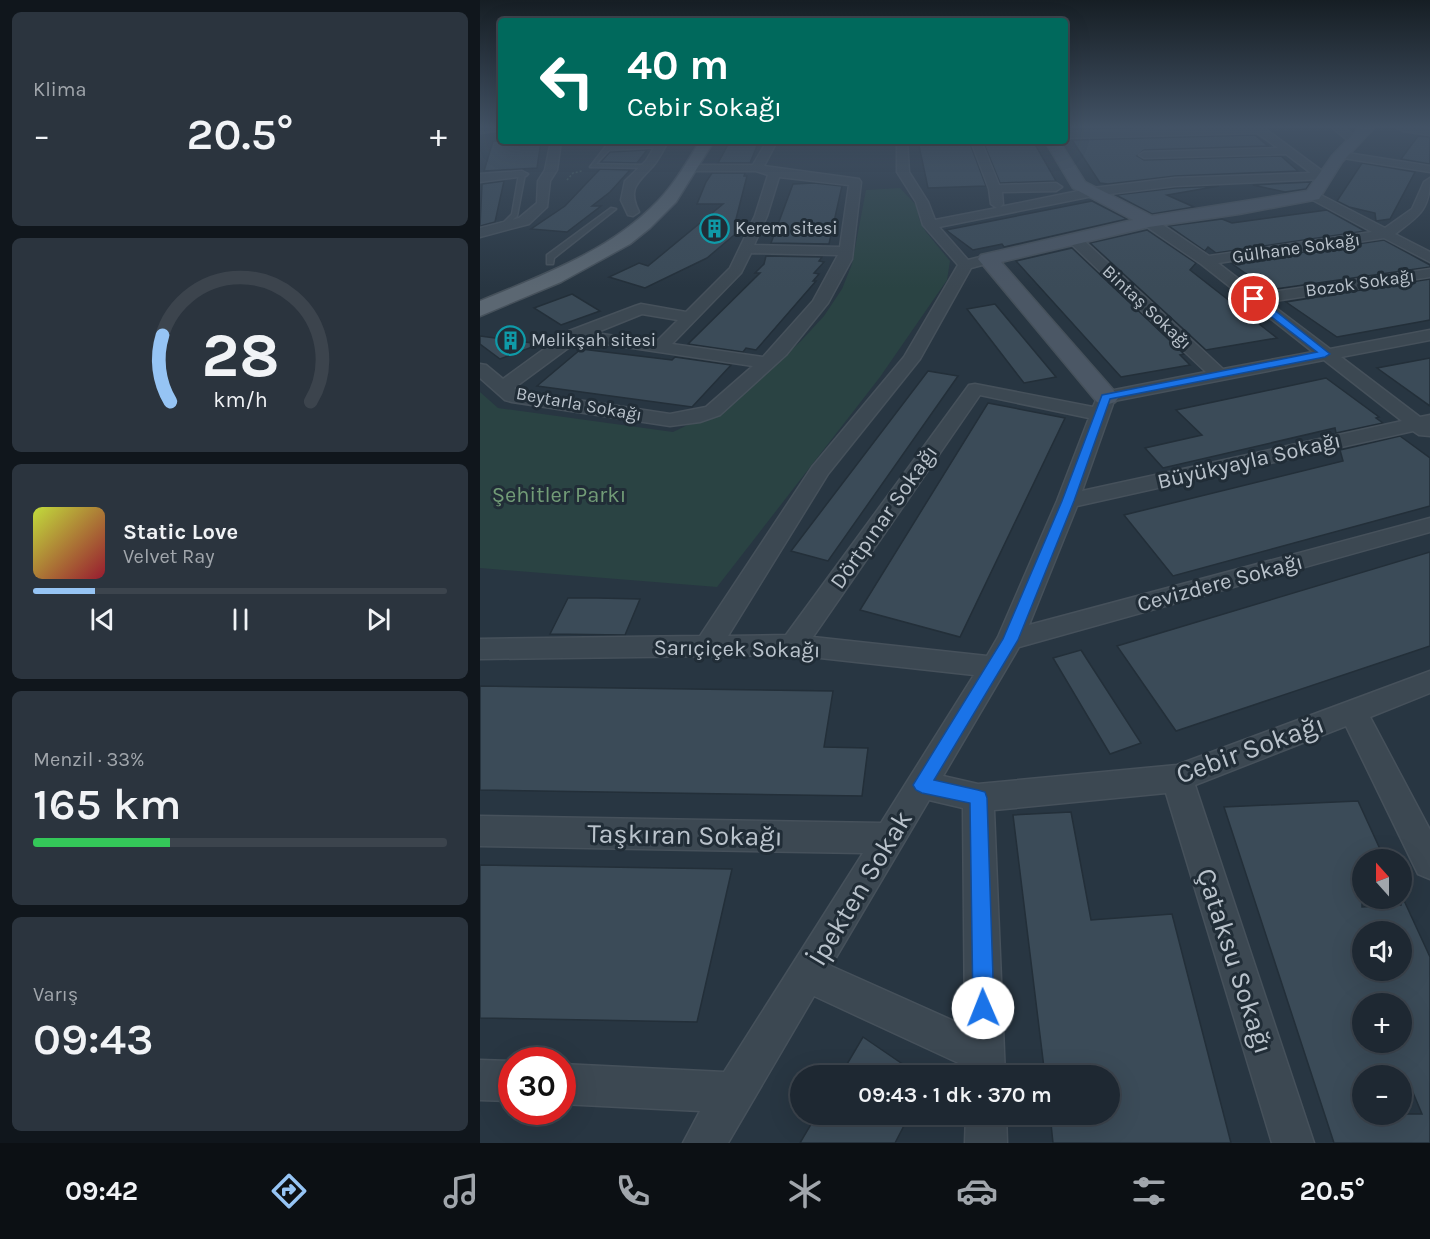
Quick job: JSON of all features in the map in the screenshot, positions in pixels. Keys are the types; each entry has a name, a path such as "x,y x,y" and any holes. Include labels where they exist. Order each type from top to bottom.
{"main road":[{"path":"480,291 585,247 633,212 660,181"},
{"path":"480,309 599,256 626,239 665,204 681,181"}],"street":[{"path":"480,232 524,221 543,204 544,181"},
{"path":"631,181 627,200 633,212"},
{"path":"660,347 736,270 761,216 771,181"},
{"name":"Beytarla Sokağı","path":"480,369 512,396 670,420 685,419 713,411 780,351 820,303 845,259 855,182 849,181"},
{"path":"909,181 922,202 930,225 965,265"},
{"path":"992,181 999,210"},
{"path":"1077,181 1079,185 1149,222 1206,261 1325,354 1425,426"},
{"path":"995,189 1088,189 1191,181"},
{"path":"1313,195 1320,181"},
{"path":"1386,234 1417,211 1430,182"},
{"path":"930,225 1088,189"},
{"path":"707,647 819,471 911,359 965,265 1149,222 1313,195 1430,258"},
{"name":"Gülhane Sokağı","path":"1206,261 1386,234"},
{"name":"Bintaş Sokağı","path":"1074,239 1219,375"},
{"path":"746,249 846,251"},
{"path":"988,259 1102,405 1219,375 1430,335"},
{"name":"Bozok Sokağı","path":"1254,299 1430,273"},
{"path":"503,388 575,335 641,309 690,317"},
{"path":"575,335 766,363"},
{"name":"Dörtpınar Sokağı","path":"794,645 975,389 1102,405"},
{"name":"İpekten Sokak","path":"704,1143 1010,640 1068,501 1102,405"},
{"name":"Büyükyayla Sokağı","path":"1068,501 1425,426"},
{"name":"Cevizdere Sokağı","path":"1010,640 1430,525"},
{"name":"Sarıçiçek Sokağı","path":"480,649 794,645 994,667"},
{"name":"Cebir Sokağı","path":"922,785 978,798 1177,778 1430,682"},
{"path":"1353,711 1430,863"},
{"name":"Çataksu Sokağı","path":"1177,778 1293,1143"},
{"path":"807,974 985,1065 978,798"},
{"name":"Taşkıran Sokağı","path":"480,831 890,838"},
{"path":"480,1080 498,1081"},
{"path":"576,1085 735,1092"},
{"path":"986,1125 986,1143"}],"lane":[{"path":"480,232 506,223 515,215 521,181"},
{"path":"550,262 550,257 613,209"}],"green space":[{"name":"Şehitler Parkı","path":"900,188 917,206 919,219 926,232 950,261 947,280 880,377 717,587 480,568 480,392 498,408 673,432 698,420 758,381 824,316 842,289 852,264 866,190"}],"building":[{"path":"504,181 495,222 480,226 482,184"},
{"path":"588,181 620,181 592,206 601,206 567,232 531,229 565,206"},
{"path":"746,181 735,223 746,225 707,258 645,288 609,277 639,263 648,266 723,204 697,204 706,182"},
{"path":"927,181 984,181 986,186 928,188"},
{"path":"999,181 1046,181 1000,183"},
{"path":"1099,181 1130,181 1108,184"},
{"path":"1350,181 1410,181 1390,219 1376,221 1375,213 1349,207 1337,201"},
{"path":"1311,182 1306,189 1285,192 1253,185"},
{"path":"814,183 842,186 829,244 771,243 793,184"},
{"path":"1219,186 1167,195 1194,207 1152,214 1116,195 1175,188"},
{"path":"1092,201 1127,219 1004,247 1002,244 973,250 946,230"},
{"path":"1327,210 1365,231 1216,253 1208,247 1205,251 1169,226 1222,219 1232,223"},
{"path":"1147,230 1196,263 1190,270 1277,338 1206,350 1090,243"},
{"path":"1384,240 1430,267 1269,290 1231,263"},
{"path":"1072,248 1184,354 1180,355 1190,365 1121,377 1016,261"},
{"path":"766,256 822,257 819,261 824,262 814,273 819,274 813,281 816,281 756,350 746,348 743,352 688,344 760,273 755,273 764,264"},
{"path":"1430,279 1430,320 1337,337 1286,302"},
{"name":"Melikşah sitesi","path":"572,294 600,311 561,325 534,308"},
{"path":"995,304 1056,377 1024,383 967,309"},
{"path":"480,336 540,344 500,359 480,344"},
{"path":"581,349 672,360 675,357 731,365 692,407 537,386"},
{"path":"1430,358 1430,406 1377,368"},
{"path":"928,371 958,376 828,561 791,551"},
{"path":"1326,378 1379,417 1376,418 1383,423 1336,433 1335,428 1163,468 1145,448 1202,435 1176,410"},
{"path":"988,403 1065,418 960,637 860,610"},
{"path":"1400,436 1430,458 1430,506 1173,576 1124,515 1343,461 1340,450"},
{"path":"1430,552 1430,646 1176,731 1117,646"},
{"path":"568,598 640,599 625,635 550,634"},
{"path":"1081,650 1141,743 1110,754 1053,658"},
{"path":"480,686 833,691 824,747 868,748 862,796 480,790"},
{"path":"1358,801 1380,849 1352,849 1352,909 1408,909 1430,957 1430,1143 1334,1143 1224,807"},
{"path":"1071,812 1091,920 1172,914 1231,1143 1053,1143 1051,1125 1120,1125 1120,1065 1044,1065 1013,815"},
{"path":"480,865 732,869 697,1022 480,1018"},
{"path":"863,1037 904,1065 846,1065"},
{"path":"811,1125 904,1125 895,1143 800,1143"}],"place":[{"name":"Kerem sitesi","path":"714,228"},
{"name":"Melikşah sitesi","path":"510,340"}],"route":[{"path":"983,1008 978,798 922,785 1010,640 1068,501 1106,397 1325,354 1254,299"}]}
